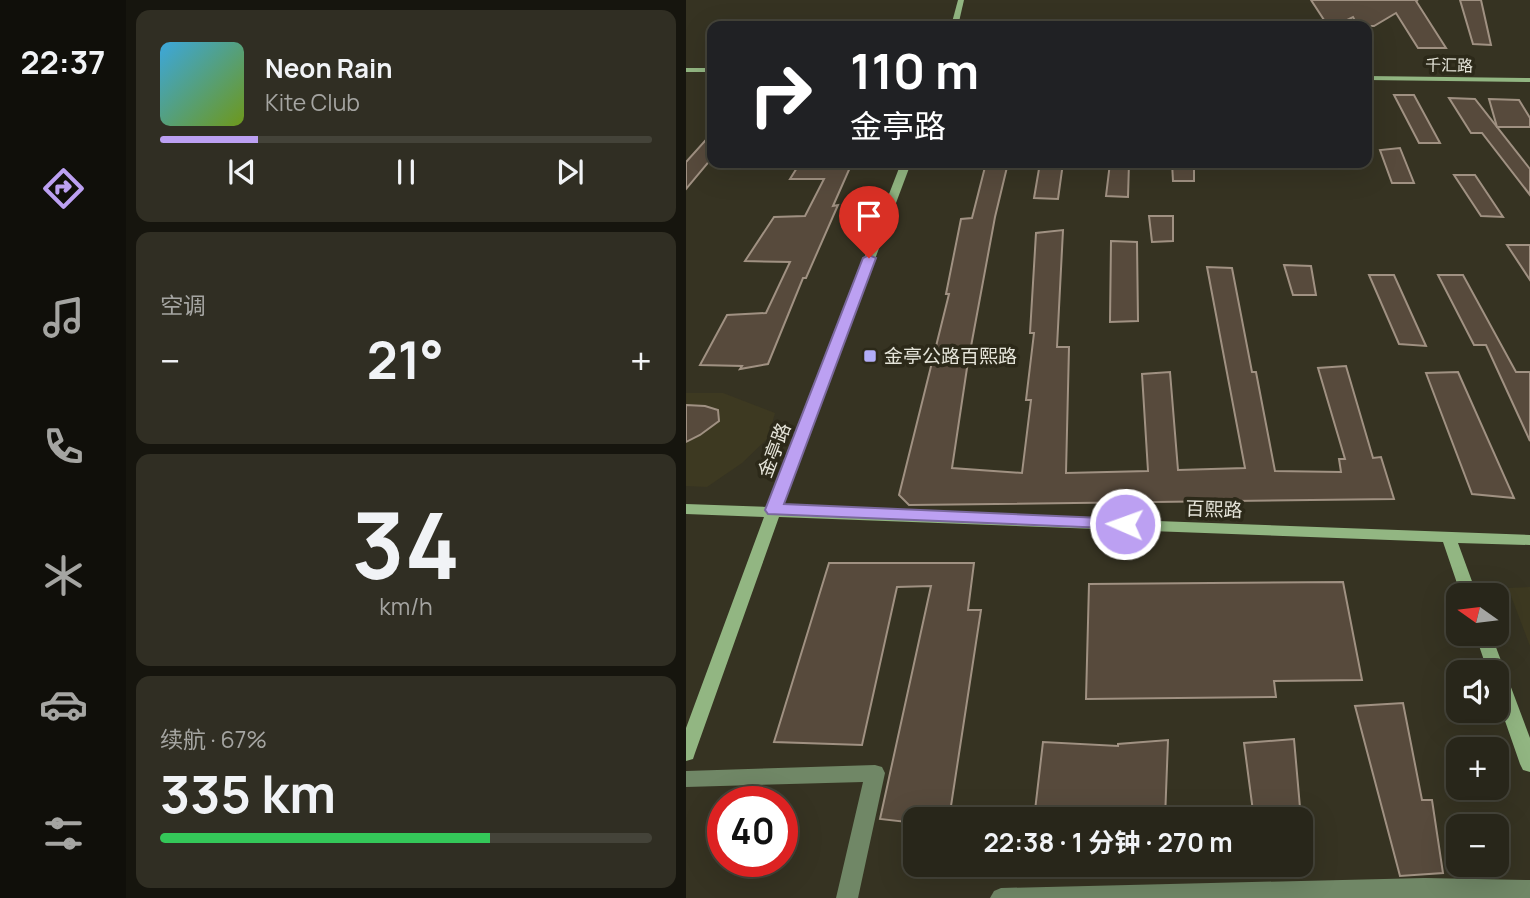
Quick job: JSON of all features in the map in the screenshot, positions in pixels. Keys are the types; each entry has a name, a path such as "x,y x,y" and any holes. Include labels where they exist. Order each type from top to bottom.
{"street":[{"path":"955,21 961,0"},
{"path":"686,70 707,70"},
{"name":"千汇路","path":"1372,78 1530,80"},
{"name":"金亭路","path":"686,753 774,510 904,168"},
{"name":"百熙路","path":"686,509 774,510 1530,540"},
{"path":"1449,538 1465,583"},
{"path":"1487,646 1530,764"},
{"path":"686,779 875,773 847,898"},
{"path":"1001,898 1411,889 1530,890"}],"shaded area":[{"path":"686,393 723,393 775,413 768,438 742,463 707,487 686,486"},
{"path":"1530,587 1530,646 1509,591 1509,588"}],"building":[{"path":"1311,0 1418,0 1416,1 1446,48 1418,48 1396,13 1374,26 1372,21 1355,21 1353,17 1345,21 1325,21"},
{"path":"1460,0 1481,0 1491,45 1473,44"},
{"path":"1394,95 1414,95 1440,143 1419,143"},
{"path":"1449,98 1475,99 1530,169 1530,195 1482,133 1471,133"},
{"path":"1489,99 1519,100 1530,118 1530,127 1497,127"},
{"path":"707,139 707,164 686,189 686,162"},
{"path":"1400,148 1414,183 1392,183 1380,150"},
{"path":"797,168 850,168 833,206 838,205 806,278 803,278 768,364 740,369 742,366 700,365 727,315 766,313 790,262 745,261 774,217 805,216 824,179 790,179"},
{"path":"985,168 1007,168 967,368 952,468 1022,473 1031,400 1026,400 1034,333 1030,333 1036,233 1063,230 1057,347 1069,347 1066,473 1148,471 1142,374 1170,372 1178,470 1245,468 1207,267 1232,268 1275,471 1341,472 1339,459 1345,459 1318,368 1346,366 1373,458 1381,457 1394,499 909,505 899,495 949,294 946,294 961,219 972,218"},
{"path":"1039,168 1062,168 1058,199 1034,198"},
{"path":"1109,168 1129,168 1128,197 1106,196"},
{"path":"1172,168 1194,168 1194,181 1173,181"},
{"path":"1454,175 1475,175 1503,217 1481,216"},
{"path":"1149,216 1173,216 1173,241 1152,242"},
{"path":"1111,241 1137,242 1138,321 1110,322"},
{"path":"1507,245 1530,245 1530,280"},
{"path":"1284,265 1311,266 1316,295 1293,295"},
{"path":"1369,275 1394,275 1426,346 1399,344"},
{"path":"1438,275 1463,275 1516,372 1530,372 1530,441 1486,345 1474,345"},
{"path":"1458,372 1514,498 1472,494 1426,373"},
{"path":"686,405 718,410 719,421 686,442"},
{"path":"829,563 974,563 968,610 981,610 951,807 903,807 903,822 880,819 931,586 897,587 862,745 774,742"},
{"path":"1343,582 1362,680 1274,681 1276,697 1086,699 1089,584"},
{"path":"1403,703 1422,800 1432,800 1443,873 1400,876 1355,706"},
{"path":"1294,739 1300,807 1252,807 1244,743"},
{"path":"1168,740 1165,807 1035,807 1043,742 1118,744"}],"place":[{"name":"金亭公路百熙路","path":"870,356"}],"route":[{"path":"869,258 774,510 1125,524"}]}
